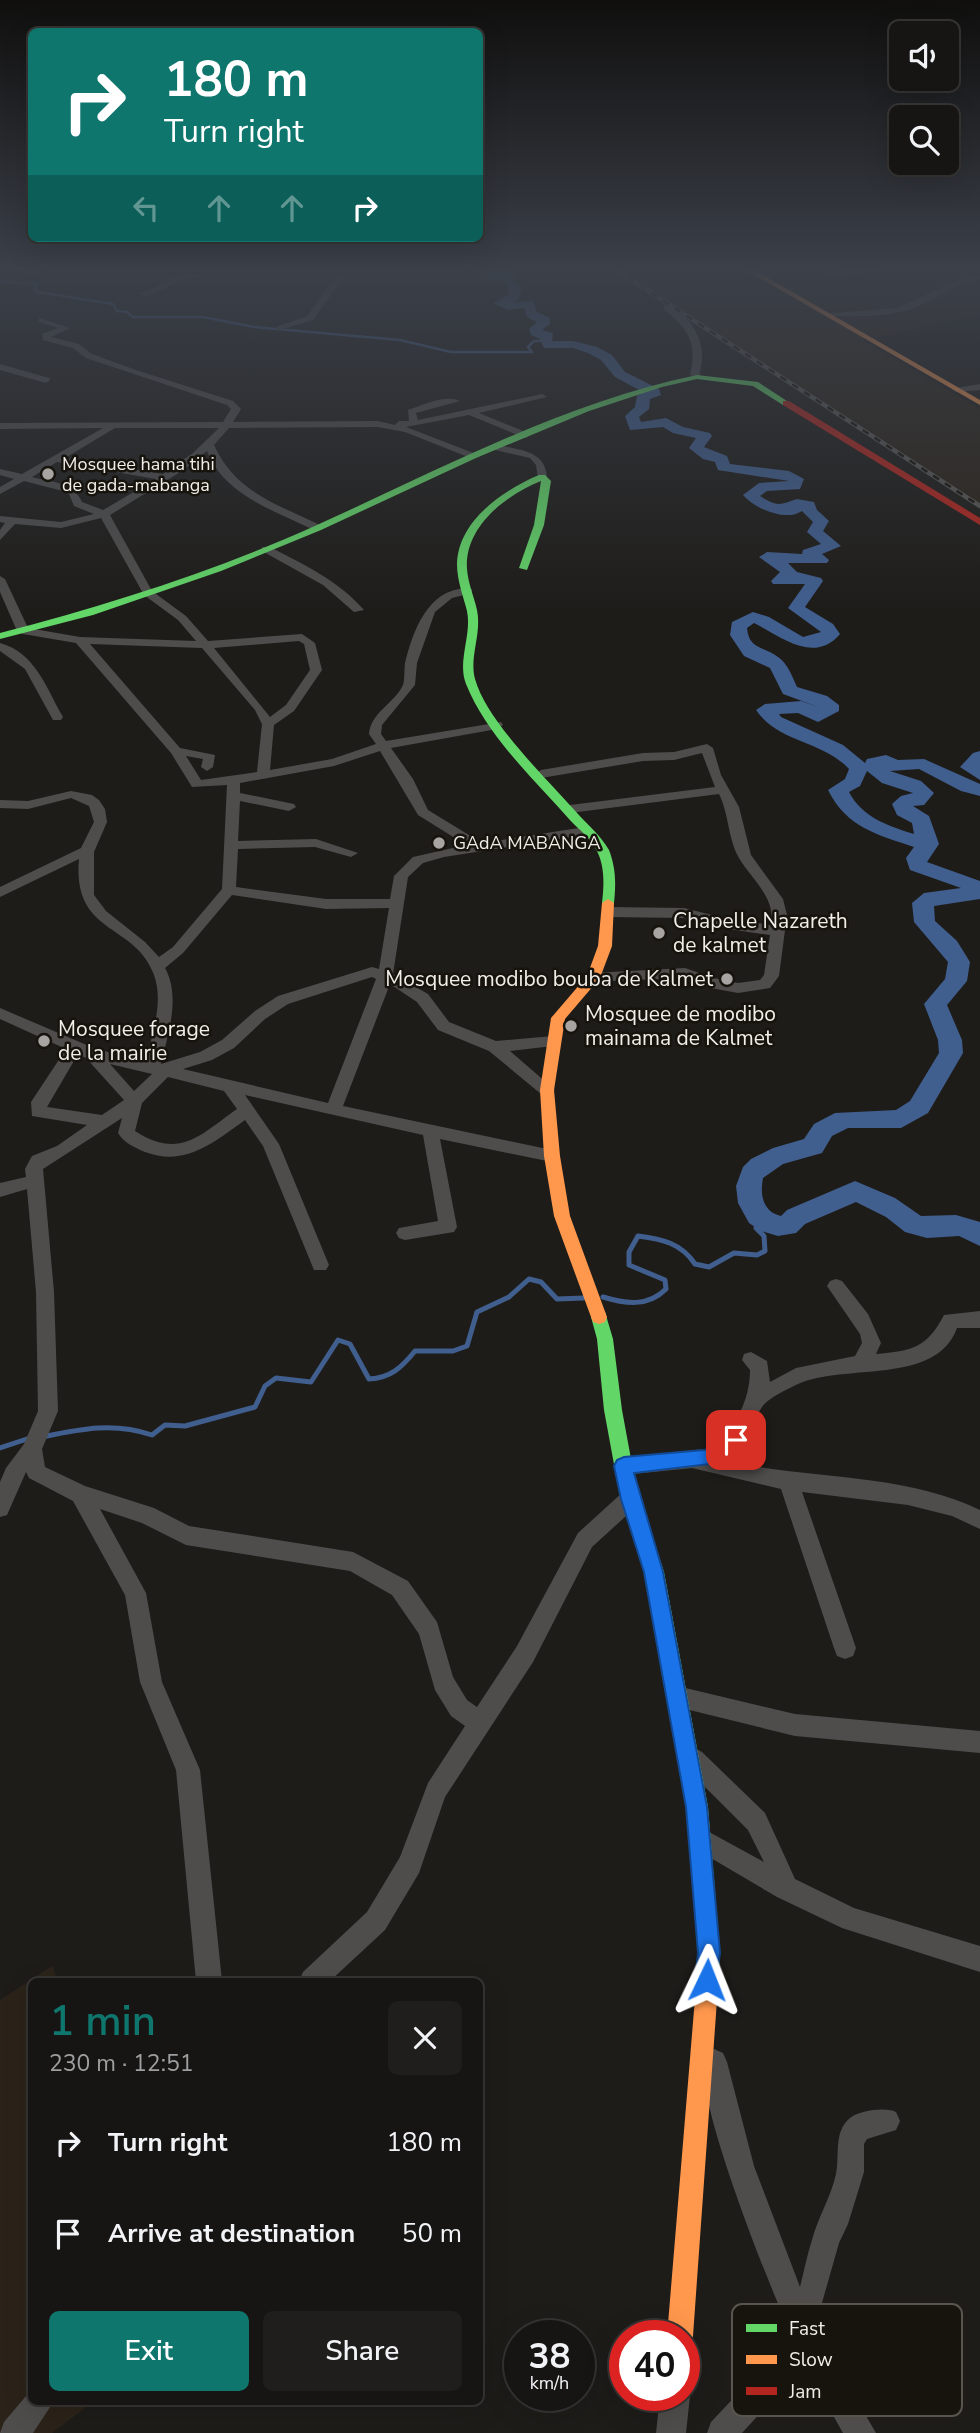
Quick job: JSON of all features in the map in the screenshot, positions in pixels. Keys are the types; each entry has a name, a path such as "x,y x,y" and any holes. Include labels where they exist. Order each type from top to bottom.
{"street":[{"path":"0,519 61,525 104,514 210,446 230,424 236,409 230,403 168,384"},
{"path":"7,639 148,593 266,549 318,528 472,456 586,409 671,384"},
{"path":"751,384 980,522"},
{"path":"947,384 980,403"},
{"path":"956,389 980,387"},
{"path":"0,426 378,424 411,427 542,397"},
{"path":"411,427 411,412 419,407 455,401"},
{"path":"471,413 525,435"},
{"path":"1,490 113,426"},
{"path":"411,427 472,456"},
{"path":"210,446 218,466 236,485 318,528"},
{"path":"495,447 533,456 541,464 542,477 547,481 536,542 524,568"},
{"path":"56,459 162,477"},
{"path":"0,472 67,489 73,492 78,504 104,514 148,593 182,618 260,709 268,724 263,773"},
{"path":"542,477 527,482 493,504 463,550 462,566 474,625 473,645 468,659 470,681 497,725 605,853 610,882 605,946 592,978 558,1018 547,1090 552,1156 562,1216 592,1295 605,1339 612,1410 630,1499 654,1572 687,1749 700,1839 709,1953 681,2320"},
{"path":"0,537 12,521"},
{"path":"266,549 335,588 358,610"},
{"path":"0,579 7,639 15,652 32,667 42,694 57,717"},
{"path":"468,591 447,596 430,610 411,663 408,685 376,724 375,734 406,779 423,812 477,846"},
{"path":"7,639 207,645 302,637 309,643 316,670 290,708 268,724"},
{"path":"80,640 176,751 197,784 334,762 383,745 497,725"},
{"path":"541,774 643,757 674,756 704,747 732,807 744,855 776,899 780,915 778,931 771,976 765,984 738,988 711,983 685,973 592,978"},
{"path":"176,751 207,756 210,758 206,767"},
{"path":"159,965 178,950 229,890 234,780"},
{"path":"570,809 722,790"},
{"path":"0,804 32,804 63,794 83,797 94,804 100,817 99,831 87,851 86,894 103,917 137,941 159,965 166,989 160,1068 134,1101 63,1150 38,1161 34,1169 45,1292 48,1410 36,1441 13,1474 0,1508"},
{"path":"235,796 289,807"},
{"path":"332,1110 385,976 401,876 418,860 477,846 585,831"},
{"path":"229,845 316,843 351,853"},
{"path":"0,893 52,865 87,851"},
{"path":"229,890 326,904 395,903"},
{"path":"608,912 684,913 728,924 778,931"},
{"path":"160,1068 206,1056 228,1044 260,1015 284,1000 363,974 385,976 421,994 435,1009 443,1026 495,1047 547,1090"},
{"path":"0,1013 92,1054 332,1110 552,1156"},
{"path":"495,1047 553,1041"},
{"path":"75,1047 38,1102 38,1112 103,1121"},
{"path":"92,1054 134,1101"},
{"path":"229,1084 271,1144 320,1265"},
{"path":"134,1101 127,1133 150,1149 164,1153 186,1151 248,1110"},
{"path":"405,1233 448,1227 430,1130"},
{"path":"0,1190 34,1181"},
{"path":"836,1286 864,1318 873,1343 861,1363"},
{"path":"755,1400 796,1376 930,1352 947,1335 951,1320 978,1322"},
{"path":"624,1466 720,1456 741,1433 755,1400 760,1383 760,1367 751,1360"},
{"path":"36,1441 36,1472 80,1494 147,1515 186,1535 223,1544 354,1562 400,1588 429,1629 443,1682 459,1708 480,1722"},
{"path":"683,1460 788,1481 916,1498 966,1511 980,1520"},
{"path":"788,1481 845,1648"},
{"path":"80,1494 135,1592 151,1682 188,1770 209,1978"},
{"path":"315,1978 376,1921 410,1864 436,1791 525,1654 585,1539 630,1499"},
{"path":"677,1697 795,1725 980,1742"},
{"path":"687,1749 715,1786 751,1815 772,1851 786,1888"},
{"path":"700,1839 786,1888 851,1919 980,1959"},
{"path":"705,2007 722,2107 758,2218 792,2304"},
{"path":"807,2304 850,2172 851,2141 859,2128 887,2121"},
{"path":"15,2433 36,2405"},
{"path":"671,2433 673,2411"},
{"path":"722,2433 738,2416"},
{"path":"848,2416 862,2433"}],"shaded area":[{"path":"791,384 936,384 980,409 980,506"},
{"path":"52,1966 57,1978 34,1978"},
{"path":"28,1982 28,2405 89,2405 52,2433 0,2433 0,2000"}],"waterway":[{"path":"637,384 654,392 654,395 644,396 642,409 632,416 635,427 666,422 678,430 705,436 696,448 708,456 722,459 723,467 765,475 789,475 797,479 795,486 764,486 751,495 760,503 777,508 795,510 797,504 809,505 810,512 821,521 815,532 833,546 809,553 821,560 767,557 790,571 779,581 791,581 797,577 815,581 796,608 827,628 831,634 819,641 799,641 753,617 738,626 739,635 750,652 766,657 776,664 789,690 825,702 830,705 830,711 818,716 801,707 765,710 774,721 785,728 837,749 859,768 853,782 838,790 853,813 876,827 928,845"},
{"path":"980,757 970,767 980,774"},
{"path":"980,790 968,787 924,765 914,763 896,767 886,761 874,763 882,775 914,785 924,793 917,801 908,800 902,804 904,811 922,820 923,832 929,844 916,858 917,865 966,882 980,891"},
{"path":"980,892 932,898 923,903 922,913 929,929 949,947 959,962 956,981 935,1004 950,1040 951,1053 919,1107 901,1119 844,1119 823,1130 813,1146 782,1154 760,1165 752,1174 749,1186 751,1203 758,1216 763,1221 778,1226 787,1226 796,1217 855,1191 886,1205 914,1225 927,1228 963,1226 980,1236"},
{"path":"603,1297 620,1301 644,1301 666,1289 665,1280 629,1265 629,1252 638,1236 670,1243 684,1251 695,1264 709,1267 734,1253 757,1255 765,1251 764,1236 756,1228 759,1218"},
{"path":"42,1437 84,1429 110,1428 152,1435 165,1425 185,1426 255,1407 265,1386 276,1378 311,1382 338,1340 350,1344 369,1379 384,1376 401,1367 415,1351 453,1351 467,1346 477,1312 509,1297 529,1279 541,1282 557,1299 584,1298"},
{"path":"0,1448 30,1438"}],"railway":[{"path":"791,384 980,506"}],"traffic: fast":[{"path":"0,636 89,613 218,569 318,528 473,456 586,409 667,384"},
{"path":"751,384 786,403"},
{"path":"524,568 539,525 547,481 542,477 501,500 488,511 468,538 462,567 474,625 469,676 480,701 504,736 603,850 609,873 608,903"},
{"path":"599,1317 605,1339 613,1410 627,1486 654,1572 697,1807 709,1953 707,1986"}],"traffic: slow":[{"path":"946,384 980,403"},
{"path":"599,1317 562,1216 552,1156 547,1090 558,1018 593,978 605,946 608,903"},
{"path":"681,2320 707,1986"}],"traffic: jam":[{"path":"786,403 980,522"}],"place":[{"name":"Mosquee hama tihi de gada-mabanga","path":"48,474"},
{"name":"GAdA MABANGA","path":"439,843"},
{"name":"Chapelle Nazareth de kalmet","path":"659,933"},
{"name":"Mosquee modibo bouba de Kalmet","path":"727,979"},
{"name":"Mosquee de modibo mainama de Kalmet","path":"571,1026"},
{"name":"Mosquee forage de la mairie","path":"44,1041"}],"route":[{"path":"707,1980 709,1953 697,1807 654,1572 630,1499 624,1466 720,1456 736,1440"}]}
